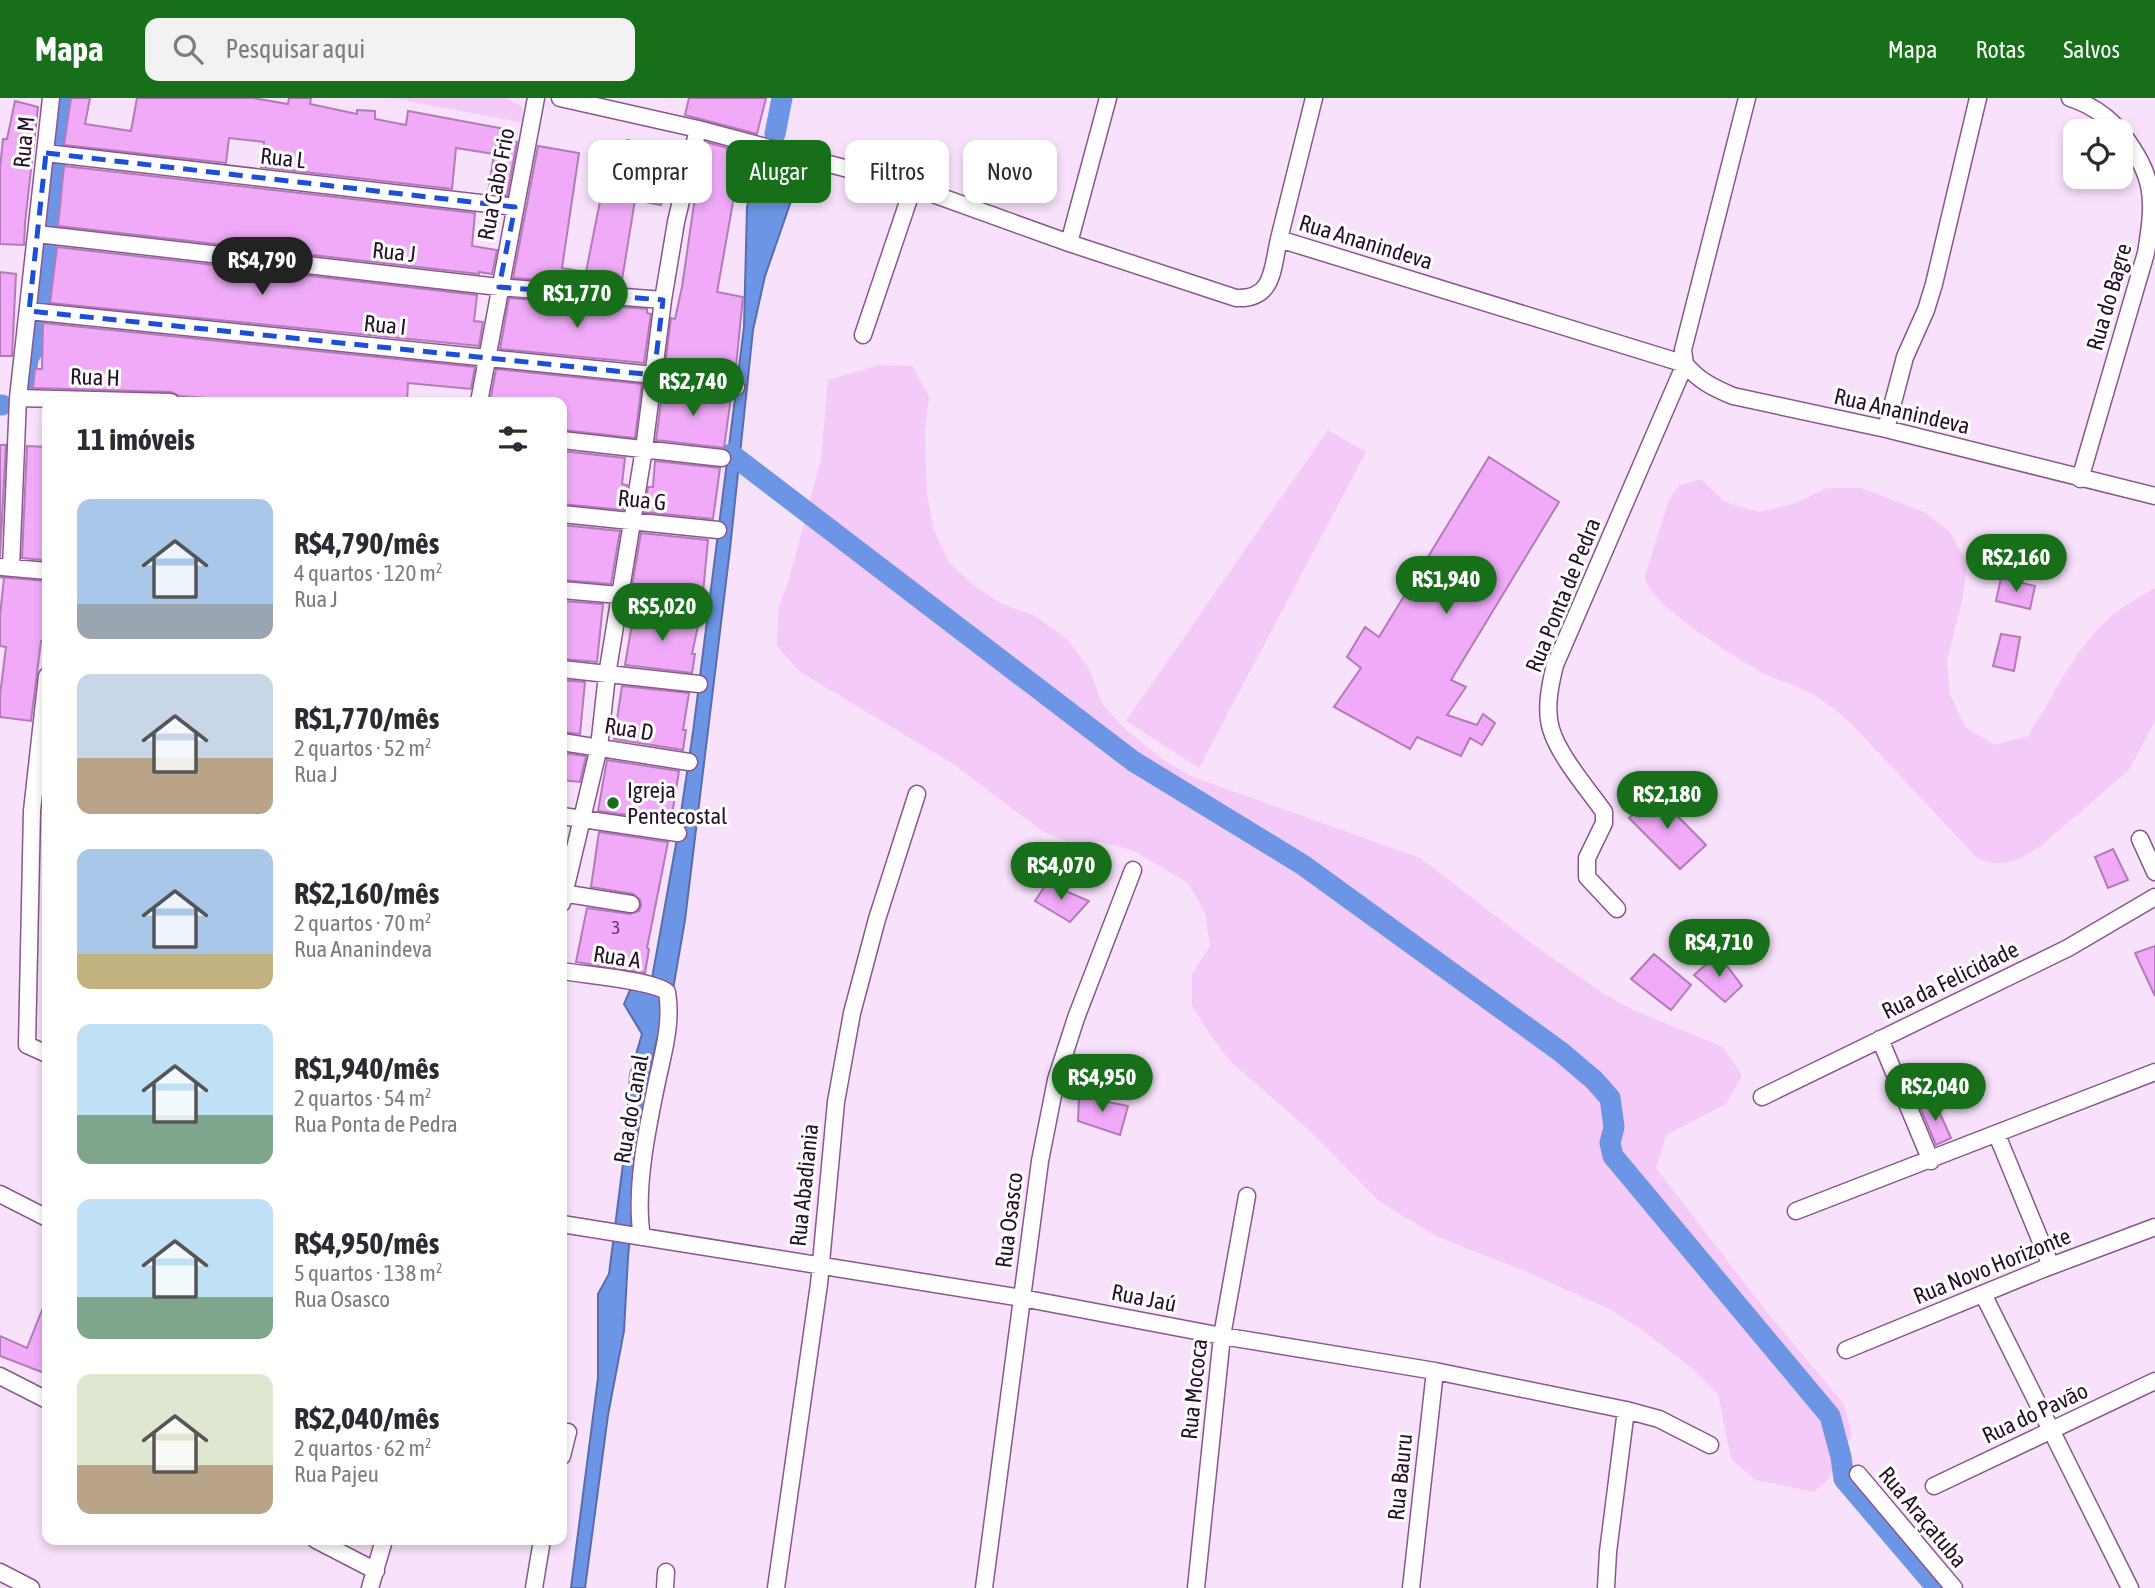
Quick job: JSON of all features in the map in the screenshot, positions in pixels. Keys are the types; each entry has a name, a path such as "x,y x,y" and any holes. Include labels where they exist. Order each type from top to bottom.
{"street":[{"name":"Rua M","path":"5,567 18,398 51,98"},
{"name":"Rua Cabo Frio","path":"480,397 536,98"},
{"name":"Rua Ananindeva","path":"560,98 698,129 845,169"},
{"path":"1069,243 1108,98"},
{"path":"1279,239 1314,98"},
{"path":"1685,364 1683,350 1747,98"},
{"path":"1886,429 1905,357 1926,310 1934,284 1978,98"},
{"name":"Rua do Bagre","path":"2070,98 2084,103 2107,119"},
{"path":"567,881 599,747 630,522 644,449 663,300 676,222 698,129"},
{"name":"Rua do Bagre","path":"2080,479 2146,253 2151,223 2154,195 2149,174 2133,146"},
{"name":"Rua L","path":"46,153 515,207"},
{"name":"Rua Ananindeva","path":"949,200 1236,298 1250,299 1261,294 1267,284 1279,239 1685,364 1709,386 1733,396 1886,429 2155,496"},
{"path":"863,335 908,203"},
{"name":"Rua J","path":"37,234 499,287 663,300"},
{"name":"Rua I","path":"29,311 654,375 736,387"},
{"name":"Rua Ponta de Pedra","path":"1617,909 1587,877 1587,858 1604,823 1604,812 1558,746 1551,728 1549,687 1555,665 1685,364"},
{"name":"Rua H","path":"18,398 42,399"},
{"path":"567,441 722,458"},
{"name":"Rua G","path":"567,514 718,530"},
{"path":"5,567 42,571"},
{"path":"567,590 685,605"},
{"path":"567,670 699,684"},
{"name":"Rua D","path":"567,744 689,761"},
{"path":"41,773 39,852 30,922 27,1045 42,1052"},
{"name":"Rua Abadiania","path":"776,1588 819,1284 835,1102 852,1013 877,919 917,794"},
{"path":"567,816 678,833"},
{"path":"2140,839 2155,872"},
{"name":"Rua Osasco","path":"984,1588 1040,1161 1056,1080 1076,1018 1133,870"},
{"path":"567,897 631,904"},
{"name":"Rua da Felicidade","path":"1762,1097 2068,948 2155,897"},
{"path":"30,922 42,923"},
{"name":"Rua A","path":"567,972 657,988"},
{"name":"Rua do Canal","path":"637,1236 648,1124 668,1028 668,995 657,988"},
{"path":"1880,1039 1931,1161"},
{"path":"1796,1211 1931,1161 2155,1072"},
{"path":"1997,1135 2051,1266"},
{"path":"0,1194 42,1215"},
{"name":"Rua Mococa","path":"1196,1588 1222,1336 1247,1196"},
{"name":"Rua Jaú","path":"567,1225 1022,1298 1222,1336 1435,1371 1626,1410 1658,1419 1710,1445"},
{"name":"Rua Novo Horizonte","path":"1846,1350 2051,1266 2155,1227"},
{"path":"1983,1294 2130,1588"},
{"name":"Rua Bauru","path":"1411,1588 1435,1371"},
{"path":"0,1376 42,1398"},
{"name":"Rua do Pavão","path":"1934,1486 2155,1381"},
{"path":"1606,1588 1626,1410"},
{"path":"567,1436 568,1432"},
{"name":"Rua Araçatuba","path":"1858,1475 1954,1588"},
{"path":"326,1545 376,1571"},
{"path":"370,1588 383,1545"},
{"path":"534,1588 541,1545"},
{"path":"0,1572 31,1588"}],"highlighted area":[{"path":"46,153 515,207 499,287 663,300 654,375 29,311"}],"shaded area":[{"path":"392,98 506,98 522,106 525,123"},
{"path":"879,365 912,366 929,396 925,430 927,496 934,530 949,562 973,585 1002,604 1035,616 1067,639 1088,667 1103,705 1126,730 1165,761 1193,777 1420,858 1534,945 1603,993 1633,1010 1723,1047 1742,1076 1726,1104 1666,1135 1656,1168 1766,1311 1844,1404 1852,1435 1828,1480 1814,1492 1756,1480 1731,1459 1718,1394 1693,1369 1641,1329 1613,1311 1525,1271 1438,1237 1380,1202 1309,1130 1231,1062 1192,1006 1192,974 1210,946 1205,913 1188,883 1132,850 1100,842 1067,842 1042,831 953,764 799,671 777,646 778,611 821,459 828,380"},
{"path":"1328,430 1366,452 1199,768 1126,721"},
{"path":"1701,479 1725,502 1759,512 1796,503 1827,488 1861,488 1924,512 1950,532 1967,563 1963,597 1947,661 1950,694 1965,727 1995,745 2028,736 2072,662 2093,634 2116,612 2155,588 2155,721 2129,770 2033,851 2003,863 1986,862 1977,858 1842,716 1819,698 1767,675 1717,645 1677,616 1649,587 1645,576 1668,502 1679,485"}],"water":[{"path":"748,203 790,203 765,276 753,330 730,549 685,920 672,995 656,1042 642,1121 628,1257 624,1331 608,1415 585,1588 571,1588 598,1378 598,1294 609,1274 625,1148 630,1075 642,1034 624,1004 631,988 651,984 678,833 744,327"}],"building":[{"path":"71,98 90,98 85,124 131,131 137,98 253,98 288,104 289,98 311,98 310,104 357,114 357,110 375,111 375,119 406,125 408,111 515,131 513,141 517,142 507,196 488,193 494,154 456,148 452,189 261,167 264,142 229,138 226,163 64,145"},
{"path":"689,98 766,98 757,134 685,115"},
{"path":"15,101 38,107 24,245 0,244 0,168 3,139 7,139"},
{"path":"712,144 726,148 726,203 733,203 717,292 743,297 735,376 665,366 671,318 675,319 682,287 694,204 712,203"},
{"path":"538,146 579,153 562,268 586,272 600,203 635,203 621,286 513,278"},
{"path":"64,166 475,213 472,246 497,250 492,274 58,226"},
{"path":"57,247 477,295 474,321 483,322 479,346 50,303"},
{"path":"0,272 16,274 12,356 0,356"},
{"path":"509,298 647,309 647,313 651,314 644,363 500,349"},
{"path":"43,323 475,367 471,389 408,383 407,397 193,397 179,396 171,392 33,388 35,369 42,369"},
{"path":"496,369 642,384 635,438 567,431 567,397 491,397"},
{"path":"663,387 731,397 724,448 656,440"},
{"path":"0,445 6,445 0,557"},
{"path":"27,446 42,447 42,560 22,558"},
{"path":"567,452 625,458 622,484 627,485 623,510 567,504"},
{"path":"1489,457 1559,502 1451,680 1466,687 1447,715 1477,725 1483,714 1495,723 1482,745 1470,738 1461,756 1417,737 1410,749 1334,707 1361,668 1347,657 1365,627 1379,637"},
{"path":"655,461 720,468 713,519 644,512 648,487 653,487"},
{"path":"567,526 620,531 611,584 567,580"},
{"path":"641,533 708,540 703,593 632,586"},
{"path":"0,577 42,581 42,641 31,721 0,717 6,647 0,646 4,578"},
{"path":"2001,578 2035,586 2030,609 1996,601"},
{"path":"567,601 603,604 597,662 567,659"},
{"path":"634,612 699,621 692,654 695,654 692,673 625,665"},
{"path":"2001,634 2020,637 2014,671 1993,666"},
{"path":"567,680 585,682 580,734 567,733"},
{"path":"622,686 689,693 683,750 614,739"},
{"path":"567,754 586,756 580,782 567,781"},
{"path":"607,760 679,771 671,821 598,811"},
{"path":"1655,793 1706,845 1680,869 1629,818"},
{"path":"599,832 668,842 647,948 645,973 576,962 587,908 630,914 639,911 641,906 640,900 633,894 591,887"},
{"path":"2113,849 2128,880 2108,888 2095,857"},
{"path":"1047,883 1089,901 1070,922 1035,901"},
{"path":"2155,946 2155,996 2135,953"},
{"path":"1654,954 1691,985 1671,1010 1631,979"},
{"path":"1718,954 1742,986 1725,1002 1694,975"},
{"path":"1079,1096 1128,1106 1120,1135 1078,1121"},
{"path":"1934,1100 1951,1138 1936,1145 1920,1107"},
{"path":"42,1310 42,1372 0,1356 0,1336 27,1348"}],"waterway":[{"path":"59,139 65,98"},
{"path":"775,134 782,98"},
{"path":"50,220 56,170"},
{"path":"42,297 47,251"},
{"path":"26,380 28,358 35,347 38,318"},
{"path":"731,454 1133,761 1303,865 1561,1052 1594,1080 1610,1098 1614,1127 1610,1143 1613,1156 1830,1416 1844,1479 1937,1588"}],"place":[{"name":"Igreja Pentecostal","path":"613,803"}]}
